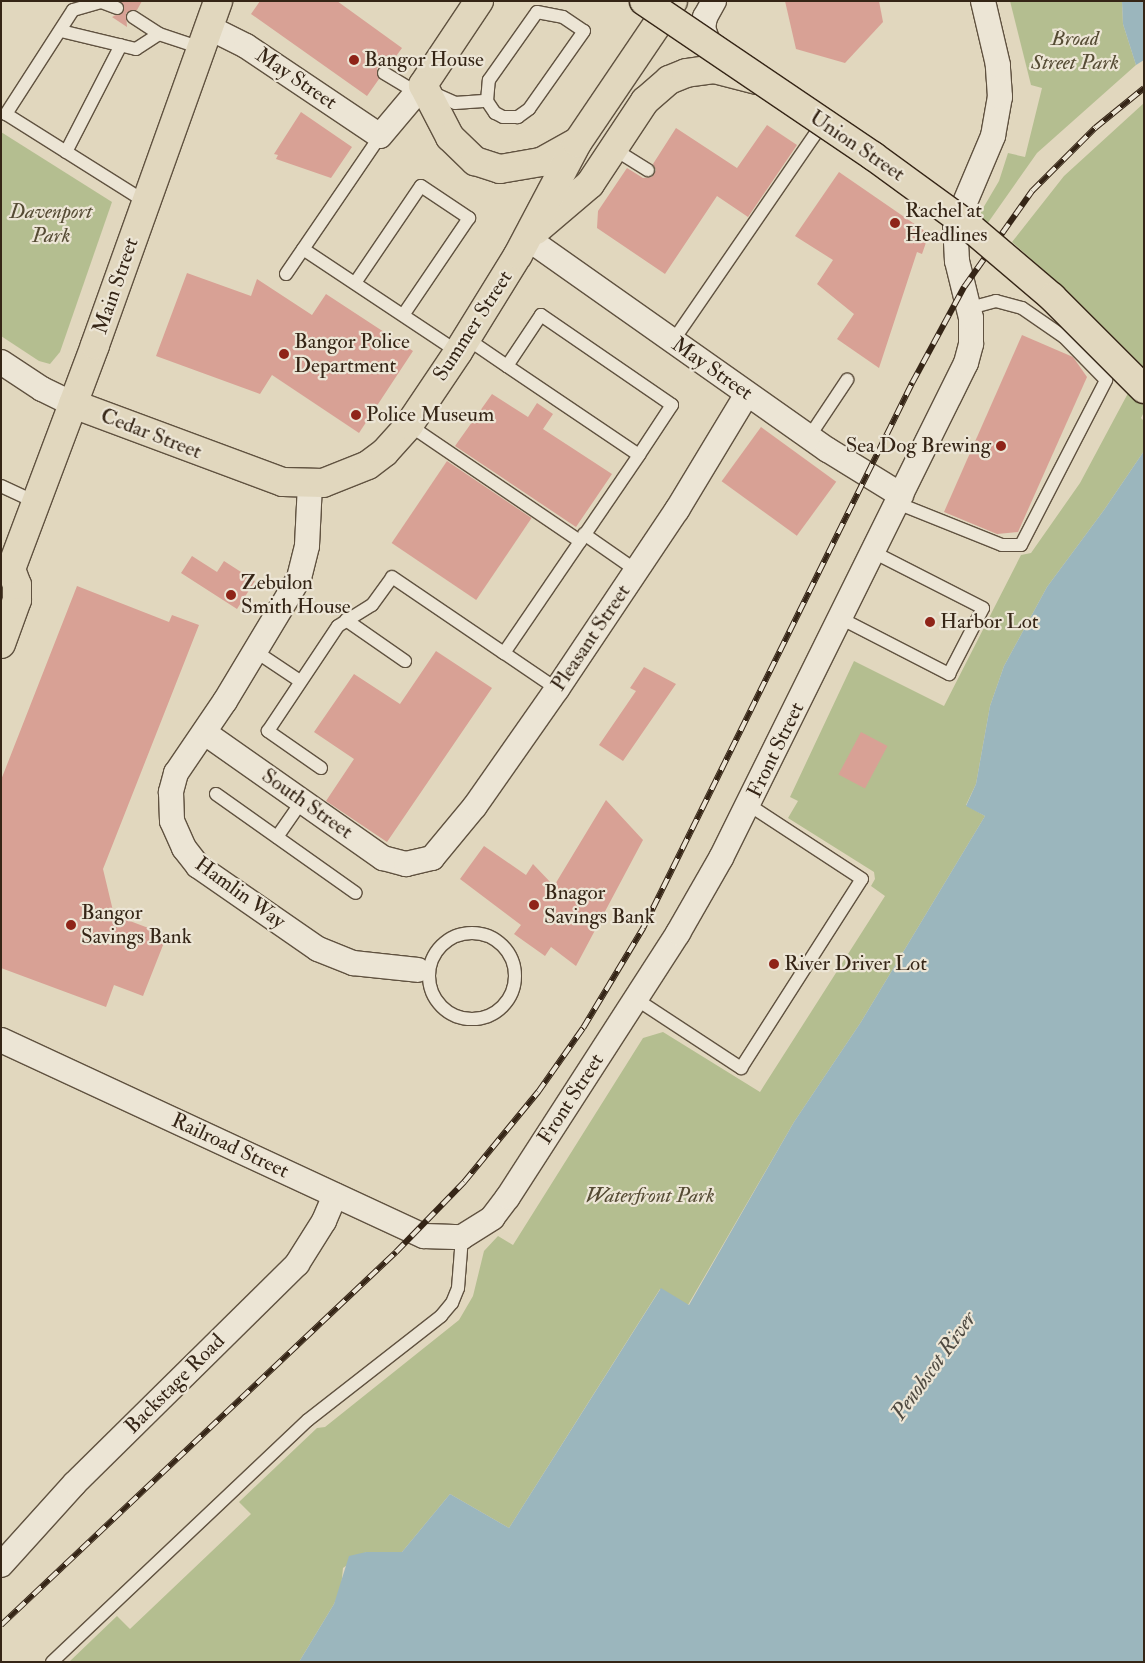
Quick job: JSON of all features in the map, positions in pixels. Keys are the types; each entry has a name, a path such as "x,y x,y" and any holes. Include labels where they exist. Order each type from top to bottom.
{"main road":[{"name":"Main Street","path":"1,644 17,600 17,585 4,569 36,502 73,404 218,1"},
{"path":"479,1 420,89 450,137 461,151 483,165 519,168 554,158 577,143"},
{"name":"Union Street","path":"660,6 764,83 917,187 988,241 1059,303 1144,389"},
{"name":"Summer Street","path":"310,484 336,480 363,468 385,452 409,425 462,345 527,238 577,143 660,6"},
{"path":"527,238 581,194 653,93 678,75 695,71 724,70 764,83"},
{"name":"Cedar Street","path":"73,404 254,473 310,484"}],"street":[{"path":"714,1 704,23 708,42 959,213"},
{"name":"Front Street","path":"462,1237 485,1224 508,1197 697,901 749,804 966,363 972,335 970,308 955,250 959,213 990,145 1000,108 1000,76 983,1"},
{"name":"May Street","path":"205,37 246,46 380,136"},
{"path":"380,136 420,89"},
{"name":"May Street","path":"527,238 899,499"},
{"name":"Cedar Street","path":"1,362 42,389 73,404"},
{"name":"Pleasant Street","path":"414,864 432,858 462,824 637,571 747,394"},
{"path":"204,733 303,569 307,546 310,484"},
{"name":"South Street","path":"204,733 383,858 397,863 414,864"},
{"name":"Hamlin Way","path":"204,733 176,773 171,792 173,826 190,858 334,958 362,965 424,970"},
{"name":"Railroad Street","path":"1,1040 424,1236 462,1237"},
{"name":"Backstage Road","path":"1,1565 75,1483 297,1264 324,1222 335,1195"}],"lane":[{"path":"117,8 101,2 72,10 61,31 6,114 146,202"},
{"path":"537,12 563,17 584,31 524,114 503,117 490,108 487,101 489,80 537,12"},
{"path":"133,17 159,34 205,37"},
{"path":"61,31 136,49 159,34"},
{"path":"66,152 121,45"},
{"path":"384,73 449,101 487,101"},
{"path":"673,341 824,122"},
{"path":"286,274 380,136"},
{"path":"618,143 648,170"},
{"path":"355,283 421,186 469,218 403,315"},
{"path":"303,249 403,315 507,366 639,454"},
{"path":"899,499 1002,545 1021,545 1106,380 1060,334 1022,308 996,301 970,308"},
{"path":"504,653 672,405 541,315 507,366"},
{"path":"809,437 847,380"},
{"path":"409,425 582,538 637,571"},
{"path":"1,486 36,502"},
{"path":"840,618 949,674 983,608 873,552"},
{"path":"321,768 268,731 332,633 346,620 372,605 392,576 557,689"},
{"path":"346,620 405,661"},
{"path":"255,651 300,681"},
{"path":"216,794 356,893"},
{"path":"277,837 302,801"},
{"path":"636,999 741,1068 862,879 749,804"},
{"path":"472,933 488,936 502,945 512,959 515,981 510,996 501,1008 480,1018 464,1018 450,1013 438,1002 424,970 443,944 456,936 472,933"},
{"path":"52,1662 308,1420 441,1316 452,1303 458,1288 462,1237"}],"green space":[{"name":"Broad Street Park","path":"1010,1 1122,1 1123,24 1136,65 1037,153 973,244 967,239 982,218 979,215 999,181 1008,153 1025,157 1042,88 1031,85"},
{"name":"Waterfront Park","path":"1144,103 1144,412 1141,418 1144,421 1144,451 1104,510 1047,587 1004,666 990,706 976,784 966,805 985,816 861,1022 794,1122 688,1305 660,1289 509,1528 450,1494 402,1552 366,1552 343,1568 341,1588 334,1604 299,1662 69,1662 117,1616 130,1629 251,1514 239,1502 317,1428 325,1427 459,1320 473,1296 484,1251 498,1236 513,1245 643,1038 663,1032 760,1092 885,896 871,886 875,879 874,872 788,818 798,801 790,797 854,661 944,706 1021,555 1031,553 1080,483 1142,367 1068,292 1012,242 1064,176"},
{"name":"Davenport Park","path":"1,132 112,202 60,352 50,364 39,361 1,336"}],"water":[{"path":"1122,1 1144,1 1144,60 1136,65 1123,24"},
{"name":"Penobscot River","path":"1144,451 1144,1662 299,1662 334,1604 349,1556 366,1552 402,1552 450,1494 509,1528 661,1288 689,1305 794,1122 861,1022 985,816 966,806 976,784 990,706 1004,666 1047,587 1104,510"}],"building":[{"path":"121,1 142,1 137,10 126,13 127,27 112,17 124,11"},
{"name":"Bangor House","path":"260,1 337,1 402,48 389,66 377,68 379,79 367,96 251,14"},
{"path":"785,1 879,1 883,22 845,63 796,49"},
{"path":"301,112 352,147 331,178 276,159 278,155 274,154"},
{"path":"767,125 797,145 748,217 717,196 665,274 597,228 598,211 627,168 643,178 652,177 656,170 653,164 676,128 737,168"},
{"path":"839,172 929,234 922,254 917,252 879,368 837,339 854,314 817,284 833,260 795,236"},
{"name":"Bangor Police Department","path":"187,273 251,296 257,279 312,315 326,294 413,351 359,433 272,375 260,394 156,356"},
{"path":"1022,335 1073,357 1087,377 1018,532 997,534 944,512"},
{"path":"492,394 528,417 537,403 553,414 543,429 612,474 576,527 455,446"},
{"path":"761,427 836,482 797,536 722,481"},
{"path":"447,461 532,518 476,600 392,543"},
{"name":"Zebulon Smith House","path":"192,556 217,572 224,561 255,581 237,609 181,573"},
{"path":"77,586 169,622 172,615 199,625 103,869 114,915 167,935 143,996 114,985 106,1007 1,968 1,780"},
{"path":"436,651 492,688 387,842 326,801 354,759 314,732 354,674 400,704"},
{"path":"644,667 676,684 623,761 599,745 636,691 630,688"},
{"path":"861,732 887,746 865,788 838,774"},
{"path":"606,800 643,840 576,966 551,947 545,956 514,934 521,925 460,879 484,846 526,875 533,864 554,886"}],"railway":[{"path":"1,1625 396,1252 464,1182 538,1092 583,1028 643,928 912,383 964,287 1032,191 1095,128 1144,88"}],"place":[{"name":"Bangor House","path":"354,60"},
{"name":"Rachel at Headlines","path":"895,223"},
{"name":"Bangor Police Department","path":"284,354"},
{"name":"Police Museum","path":"356,415"},
{"name":"Sea Dog Brewing","path":"1001,446"},
{"name":"Zebulon Smith House","path":"231,595"},
{"name":"Harbor Lot","path":"930,622"},
{"name":"Bnagor Savings Bank","path":"534,905"},
{"name":"Bangor Savings Bank","path":"71,925"},
{"name":"River Driver Lot","path":"774,964"}]}
